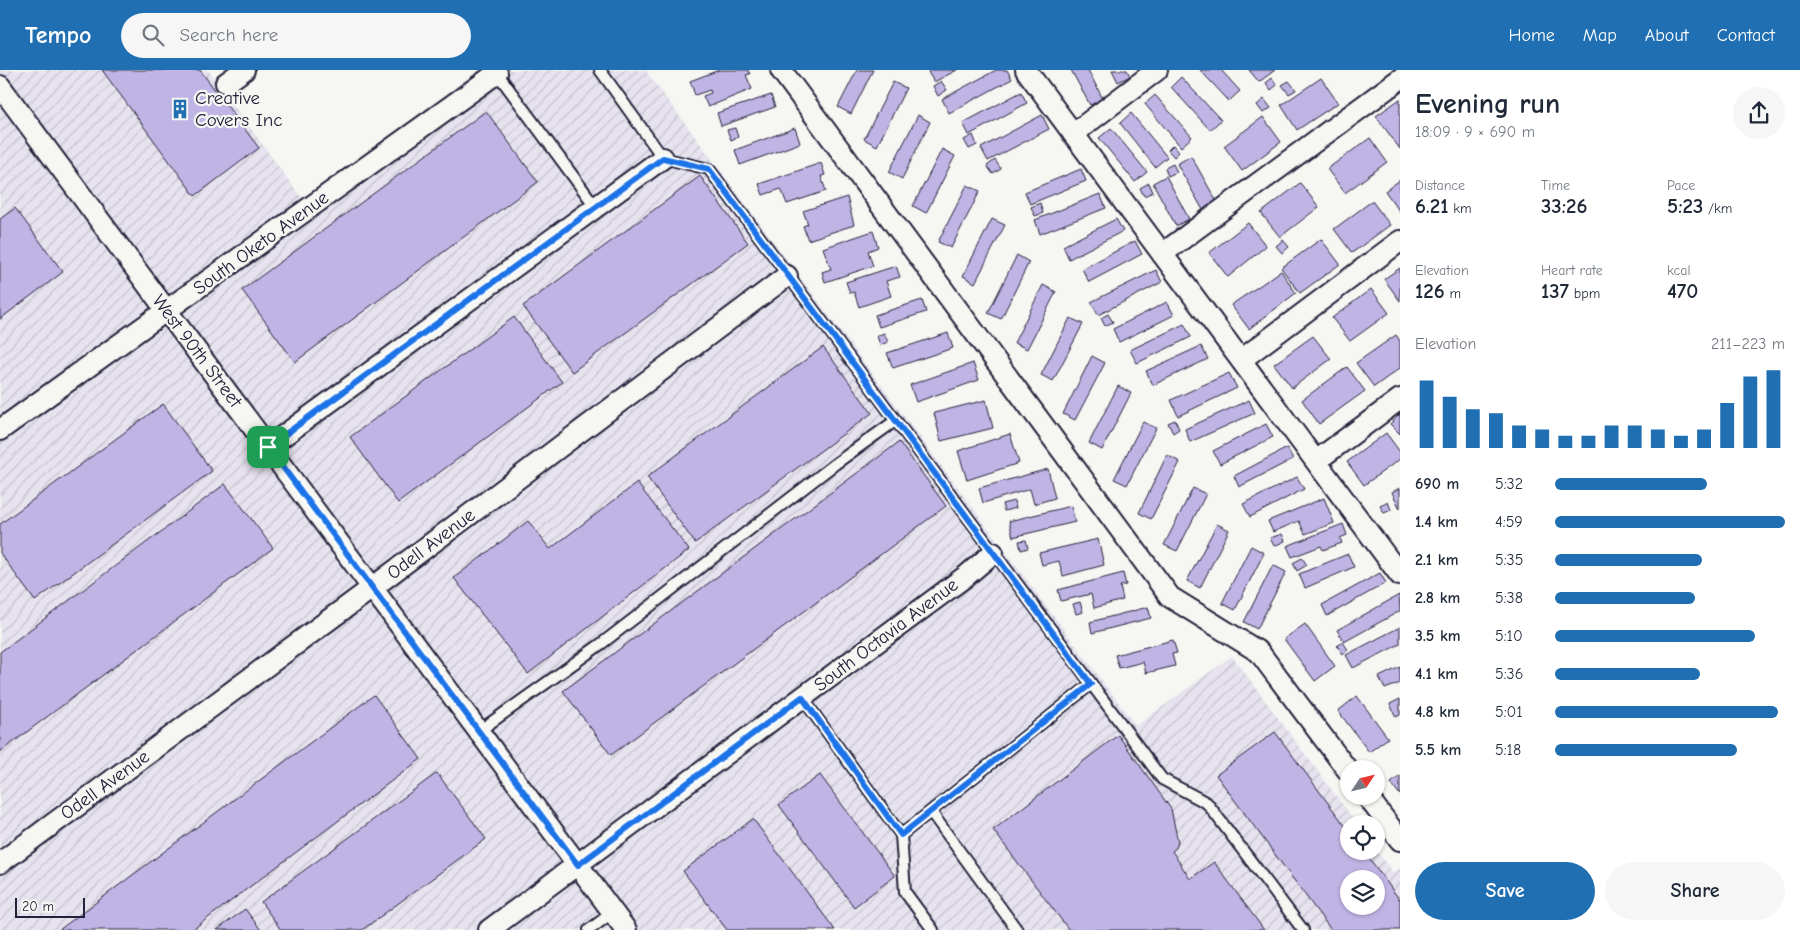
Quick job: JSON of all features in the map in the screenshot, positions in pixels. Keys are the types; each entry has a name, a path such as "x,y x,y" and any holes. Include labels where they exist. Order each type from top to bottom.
{"street":[{"path":"226,83 244,70"},
{"path":"781,70 1170,597 1259,652 1340,760"},
{"path":"1026,70 1316,461 1397,563"},
{"path":"1073,134 1157,70"},
{"name":"South Oketo Avenue","path":"0,430 499,72"},
{"path":"1162,254 1400,78"},
{"name":"West 90th Street","path":"0,86 626,930"},
{"path":"268,447 663,158"},
{"path":"1240,360 1400,241"},
{"name":"Odell Avenue","path":"0,863 372,588 786,276"},
{"path":"1316,461 1400,400"},
{"name":"South Octavia Avenue","path":"489,930 966,576 993,553"},
{"path":"1374,805 1400,840"}],"lane":[{"path":"600,70 663,158 709,169 786,276 1162,779 1207,803 1303,930"},
{"path":"499,72 595,206"},
{"path":"479,731 600,644 835,464 895,421"},
{"path":"901,835 1091,684"},
{"path":"802,697 901,835 905,892 933,930"},
{"path":"931,812 1017,930"},
{"path":"589,930 613,912"}],"shaded area":[{"path":"0,70 208,70 303,200 479,70 645,70 1136,726 1232,656 1340,801 1340,805 1343,805 1350,815 1340,815 1340,860 1383,860 1393,873 1400,868 1400,930 0,930"}],"building":[{"name":"Creative Covers Inc","path":"102,70 200,70 259,148 195,196"},
{"path":"719,70 748,70 750,74 746,75 752,89 708,107 703,96 711,93 710,90 695,95 690,81"},
{"path":"857,70 873,70 851,114 838,107"},
{"path":"931,70 957,70 934,82 928,72"},
{"path":"996,70 1007,70 1012,79 949,113 942,99"},
{"path":"1071,70 1088,70 1103,99 1090,105"},
{"path":"1112,70 1127,70 1130,76 1118,82"},
{"path":"1200,70 1221,70 1240,91 1229,101"},
{"path":"1249,70 1275,70 1259,82"},
{"path":"1181,77 1221,120 1210,130 1171,87"},
{"path":"1272,78 1277,85 1271,90 1266,83"},
{"path":"1321,78 1338,103 1297,130 1281,105"},
{"path":"941,81 947,90 938,96 933,86"},
{"path":"1289,81 1296,90 1289,94 1282,85"},
{"path":"893,82 906,88 877,146 864,139"},
{"path":"1021,92 1027,103 969,135 963,123"},
{"path":"771,95 775,107 721,126 717,113"},
{"path":"1155,95 1192,137 1181,147 1145,104"},
{"path":"1264,99 1271,108 1263,113 1257,105"},
{"path":"1400,99 1400,149 1376,116"},
{"path":"486,111 538,182 295,362 242,290"},
{"path":"1131,113 1167,157 1155,167 1120,123"},
{"path":"918,115 930,122 902,179 889,172"},
{"path":"1042,115 1049,129 988,161 981,148"},
{"path":"1263,117 1281,142 1242,171 1224,146"},
{"path":"735,128 738,137 731,140 727,130"},
{"path":"795,128 800,143 740,165 735,150"},
{"path":"1111,128 1147,172 1135,182 1099,138"},
{"path":"973,135 977,145 969,149 964,140"},
{"path":"1370,138 1387,162 1345,193 1327,169"},
{"path":"1173,145 1179,152 1174,157 1168,150"},
{"path":"942,149 955,156 926,213 913,206"},
{"path":"1191,156 1217,202 1203,210 1177,164"},
{"path":"995,160 1001,169 993,174 987,166"},
{"path":"821,163 825,175 821,176 826,191 787,204 781,189 763,195 759,184"},
{"path":"1173,164 1177,172 1168,176 1165,168"},
{"path":"1081,169 1086,181 1030,204 1025,192"},
{"path":"700,176 748,243 572,372 523,306"},
{"path":"1166,176 1189,219 1176,226 1153,183"},
{"path":"1400,180 1400,212 1385,191"},
{"path":"1149,183 1153,192 1144,196 1140,188"},
{"path":"1300,183 1319,207 1280,237 1261,213"},
{"path":"967,185 980,191 951,248 938,242"},
{"path":"1100,194 1106,208 1040,234 1035,220"},
{"path":"847,197 854,225 808,240 803,226 808,224 803,211"},
{"path":"1372,201 1390,225 1352,253 1334,229"},
{"path":"1040,203 1043,213 1035,216 1031,207"},
{"path":"15,208 63,272 0,319 0,219"},
{"path":"992,219 1005,225 975,283 963,276"},
{"path":"1116,219 1123,231 1069,259 1063,246"},
{"path":"1248,223 1266,246 1228,277 1209,253"},
{"path":"873,231 878,247 868,251 873,266 825,282 822,272 831,269 823,248"},
{"path":"1321,239 1340,264 1300,293 1281,268"},
{"path":"1283,240 1289,247 1282,253 1276,246"},
{"path":"1135,241 1142,254 1089,282 1082,269"},
{"path":"1017,255 1029,262 1001,319 988,313"},
{"path":"896,266 900,277 886,281 891,296 859,307 854,292 850,293 846,282"},
{"path":"1400,268 1400,301 1384,279"},
{"path":"1156,270 1162,282 1098,315 1091,302"},
{"path":"1281,271 1296,293 1249,329 1231,305"},
{"path":"1043,285 1056,292 1027,349 1014,343"},
{"path":"1371,289 1389,313 1350,341 1332,318"},
{"path":"922,300 926,312 879,327 875,315"},
{"path":"1167,302 1174,315 1119,342 1113,329"},
{"path":"1108,314 1113,322 1105,326 1101,318"},
{"path":"514,317 562,382 398,503 350,437"},
{"path":"1070,318 1083,324 1053,381 1041,375"},
{"path":"1184,324 1191,337 1137,363 1130,350"},
{"path":"884,333 888,342 880,345 877,336"},
{"path":"948,333 953,348 893,368 887,353"},
{"path":"1396,335 1400,341 1400,368 1374,387 1356,363"},
{"path":"1313,336 1331,359 1292,388 1274,364"},
{"path":"1201,346 1208,359 1153,385 1146,371"},
{"path":"823,347 872,413 695,543 647,477"},
{"path":"1092,356 1105,363 1075,420 1063,414"},
{"path":"973,363 979,380 916,402 910,385"},
{"path":"1347,367 1365,391 1319,424 1302,400"},
{"path":"1229,373 1237,388 1178,416 1171,400"},
{"path":"1118,386 1131,393 1102,450 1089,443"},
{"path":"986,400 993,428 941,441 934,413"},
{"path":"1249,400 1255,413 1190,442 1185,429"},
{"path":"163,404 212,471 35,601 0,553 0,524"},
{"path":"1400,414 1400,434 1390,424"},
{"path":"1175,420 1179,429 1173,433 1168,423"},
{"path":"1143,422 1156,428 1127,485 1114,479"},
{"path":"1266,424 1273,437 1220,464 1213,451"},
{"path":"1386,433 1400,452 1400,459 1364,485 1347,462"},
{"path":"1010,434 1019,463 967,480 958,451"},
{"path":"899,442 946,506 611,755 563,691"},
{"path":"1287,448 1293,459 1239,487 1234,476"},
{"path":"1167,455 1180,462 1151,519 1139,513"},
{"path":"1048,469 1055,498 1034,504 1030,489 983,503 979,488"},
{"path":"1297,477 1304,489 1250,517 1243,504"},
{"path":"637,483 689,550 528,674 454,578 528,521 550,549"},
{"path":"225,484 273,548 0,752 0,652"},
{"path":"1193,488 1206,494 1177,551 1164,545"},
{"path":"1400,488 1400,509 1392,492"},
{"path":"1324,498 1334,523 1305,534 1299,521 1273,532 1268,521"},
{"path":"1014,501 1016,508 1004,511 1002,504"},
{"path":"1388,502 1391,510 1384,513 1380,506"},
{"path":"1071,506 1075,522 1013,537 1009,521"},
{"path":"1217,524 1229,530 1200,588 1187,581"},
{"path":"1343,524 1347,535 1340,538 1342,543 1323,550 1321,546 1292,557 1287,546"},
{"path":"1282,534 1285,541 1274,546 1270,538"},
{"path":"1098,539 1104,565 1063,576 1059,561 1042,565 1039,553"},
{"path":"1026,540 1028,548 1021,550 1019,541"},
{"path":"1251,546 1264,553 1235,610 1222,603"},
{"path":"1348,554 1354,567 1305,588 1299,574"},
{"path":"1302,558 1307,565 1297,571 1293,563"},
{"path":"1273,565 1286,572 1257,629 1244,622"},
{"path":"1123,573 1126,585 1120,586 1123,600 1094,608 1091,594 1061,601 1058,590"},
{"path":"1380,573 1386,583 1327,616 1322,605"},
{"path":"1399,595 1400,611 1344,642 1337,630"},
{"path":"1080,602 1083,612 1076,614 1073,604"},
{"path":"1148,607 1151,618 1092,633 1090,622"},
{"path":"1305,624 1335,666 1315,681 1284,639"},
{"path":"1400,627 1400,644 1353,668 1346,655"},
{"path":"1173,640 1177,653 1172,654 1175,666 1146,673 1143,662 1119,668 1115,655"},
{"path":"1343,642 1348,650 1343,654 1337,646"},
{"path":"1400,667 1400,683 1385,689 1379,677"},
{"path":"374,695 421,759 192,930 59,930"},
{"path":"1357,696 1388,738 1369,752 1338,711"},
{"path":"1400,699 1400,715 1396,717 1390,704"},
{"path":"1275,732 1340,819 1340,860 1371,860 1378,870 1340,870 1340,915 1385,915 1385,880 1400,898 1400,930 1331,930 1216,775"},
{"path":"1118,735 1171,809 1178,842 1176,848 1172,851 1190,879 1214,862 1264,930 1069,930 993,830"},
{"path":"437,773 486,839 362,930 281,930 261,902"},
{"path":"820,775 895,876 854,907 779,805"},
{"path":"1400,776 1400,795 1391,783"},
{"path":"753,819 835,930 727,930 683,871"},
{"path":"245,909 261,930 217,930"}],"place":[{"name":"Creative Covers Inc","path":"180,109"}],"route":[{"path":"663,158 709,169 786,276 1091,684 901,835 802,697 578,865 268,447 663,158"}]}
